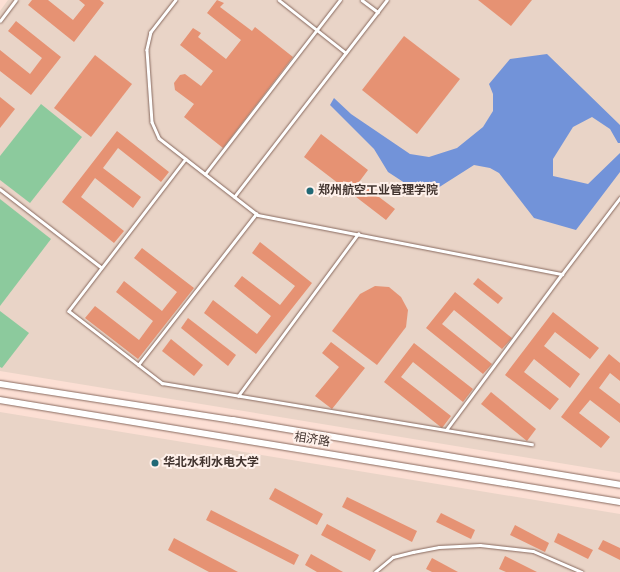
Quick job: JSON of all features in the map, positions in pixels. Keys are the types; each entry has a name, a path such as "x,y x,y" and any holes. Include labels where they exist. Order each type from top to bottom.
{"street":[{"name":"相济路","path":"0,384 233,420 620,485"},
{"name":"相济路","path":"0,400 620,502"}],"lane":[{"path":"0,21 16,0"},
{"path":"176,0 151,32 147,50 152,122 159,138 256,214 562,274"},
{"path":"279,0 346,53"},
{"path":"205,174 340,0"},
{"path":"362,0 378,12"},
{"path":"234,197 388,0"},
{"path":"186,159 101,267 69,311 162,383 532,444"},
{"path":"0,189 101,267"},
{"path":"446,430 620,198"},
{"path":"138,365 256,214"},
{"path":"238,396 358,234"},
{"path":"375,572 393,557 439,547 480,545 533,551 582,572"}],"shaded area":[{"name":"郑州航空工业管理学院","path":"8,0 620,0 620,473 0,371 0,11"},
{"name":"华北水利水电大学","path":"0,412 620,514 620,572 0,572"}],"green space":[{"path":"41,104 82,137 30,203 0,180 0,156"},
{"path":"0,199 51,239 0,306"},
{"path":"0,311 29,333 2,368 0,367"}],"water":[{"path":"547,54 620,125 620,143 618,143 610,129 592,117 573,127 553,159 553,176 588,184 620,153 620,172 576,230 534,218 499,173 490,168 474,165 430,193 414,189 388,172 374,149 330,105 334,98 351,114 410,154 429,157 457,148 483,127 493,111 493,94 489,84 510,59"}],"building":[{"path":"32,0 48,0 73,20 85,5 79,0 100,0 104,3 74,42 28,5"},
{"path":"217,0 224,3 220,7 252,31 255,27 293,57 223,148 184,117 194,104 175,90 174,83 180,75 185,74 201,86 213,71 180,45 193,28 201,33 198,37 226,59 241,40 207,13"},
{"path":"478,0 532,0 511,26"},
{"path":"16,21 61,57 31,95 0,71 0,50 30,74 42,58 8,31"},
{"path":"404,36 460,79 417,134 362,90"},
{"path":"95,55 132,84 91,137 54,108"},
{"path":"0,97 15,109 0,128"},
{"path":"117,131 169,172 161,182 118,148 103,168 141,197 133,208 95,178 81,197 124,231 114,243 62,202"},
{"path":"321,134 368,170 359,182 395,209 386,220 304,157"},
{"path":"260,242 312,283 256,354 204,313 213,300 257,334 271,316 234,286 242,276 280,305 295,286 252,253"},
{"path":"142,248 194,288 138,359 85,318 95,306 139,340 153,321 116,292 124,281 162,311 177,292 134,258"},
{"path":"478,278 503,298 498,304 473,284"},
{"path":"375,286 389,287 401,297 408,310 406,327 377,365 332,331 360,294"},
{"path":"455,292 512,338 502,349 454,310 442,324 492,364 483,374 426,328"},
{"path":"553,312 599,348 590,359 555,332 544,346 580,374 570,388 534,359 524,372 559,399 550,410 505,375"},
{"path":"188,318 236,355 228,366 181,328"},
{"path":"171,339 203,365 194,376 162,351"},
{"path":"331,342 365,368 332,409 315,396 339,367 322,353"},
{"path":"414,343 473,389 463,402 413,362 401,377 451,416 442,428 384,382"},
{"path":"609,354 620,363 620,381 610,373 599,388 620,404 620,423 590,400 579,413 610,437 601,448 561,417"},
{"path":"491,392 536,429 527,441 481,404"},
{"path":"275,488 323,514 317,525 269,499"},
{"path":"347,497 417,531 412,542 342,507"},
{"path":"211,510 299,555 294,565 206,520"},
{"path":"441,513 475,530 471,539 436,522"},
{"path":"327,524 376,550 370,561 321,535"},
{"path":"515,525 549,543 545,552 510,535"},
{"path":"558,533 593,550 588,559 554,542"},
{"path":"174,538 238,572 209,572 168,550"},
{"path":"603,540 620,548 620,560 598,549"},
{"path":"311,554 343,572 317,572 305,565"},
{"path":"505,556 537,572 506,572 499,569"},
{"path":"432,558 458,572 432,572 426,569"}],"place":[{"name":"郑州航空工业管理学院","path":"310,191"},
{"name":"华北水利水电大学","path":"155,463"}]}
